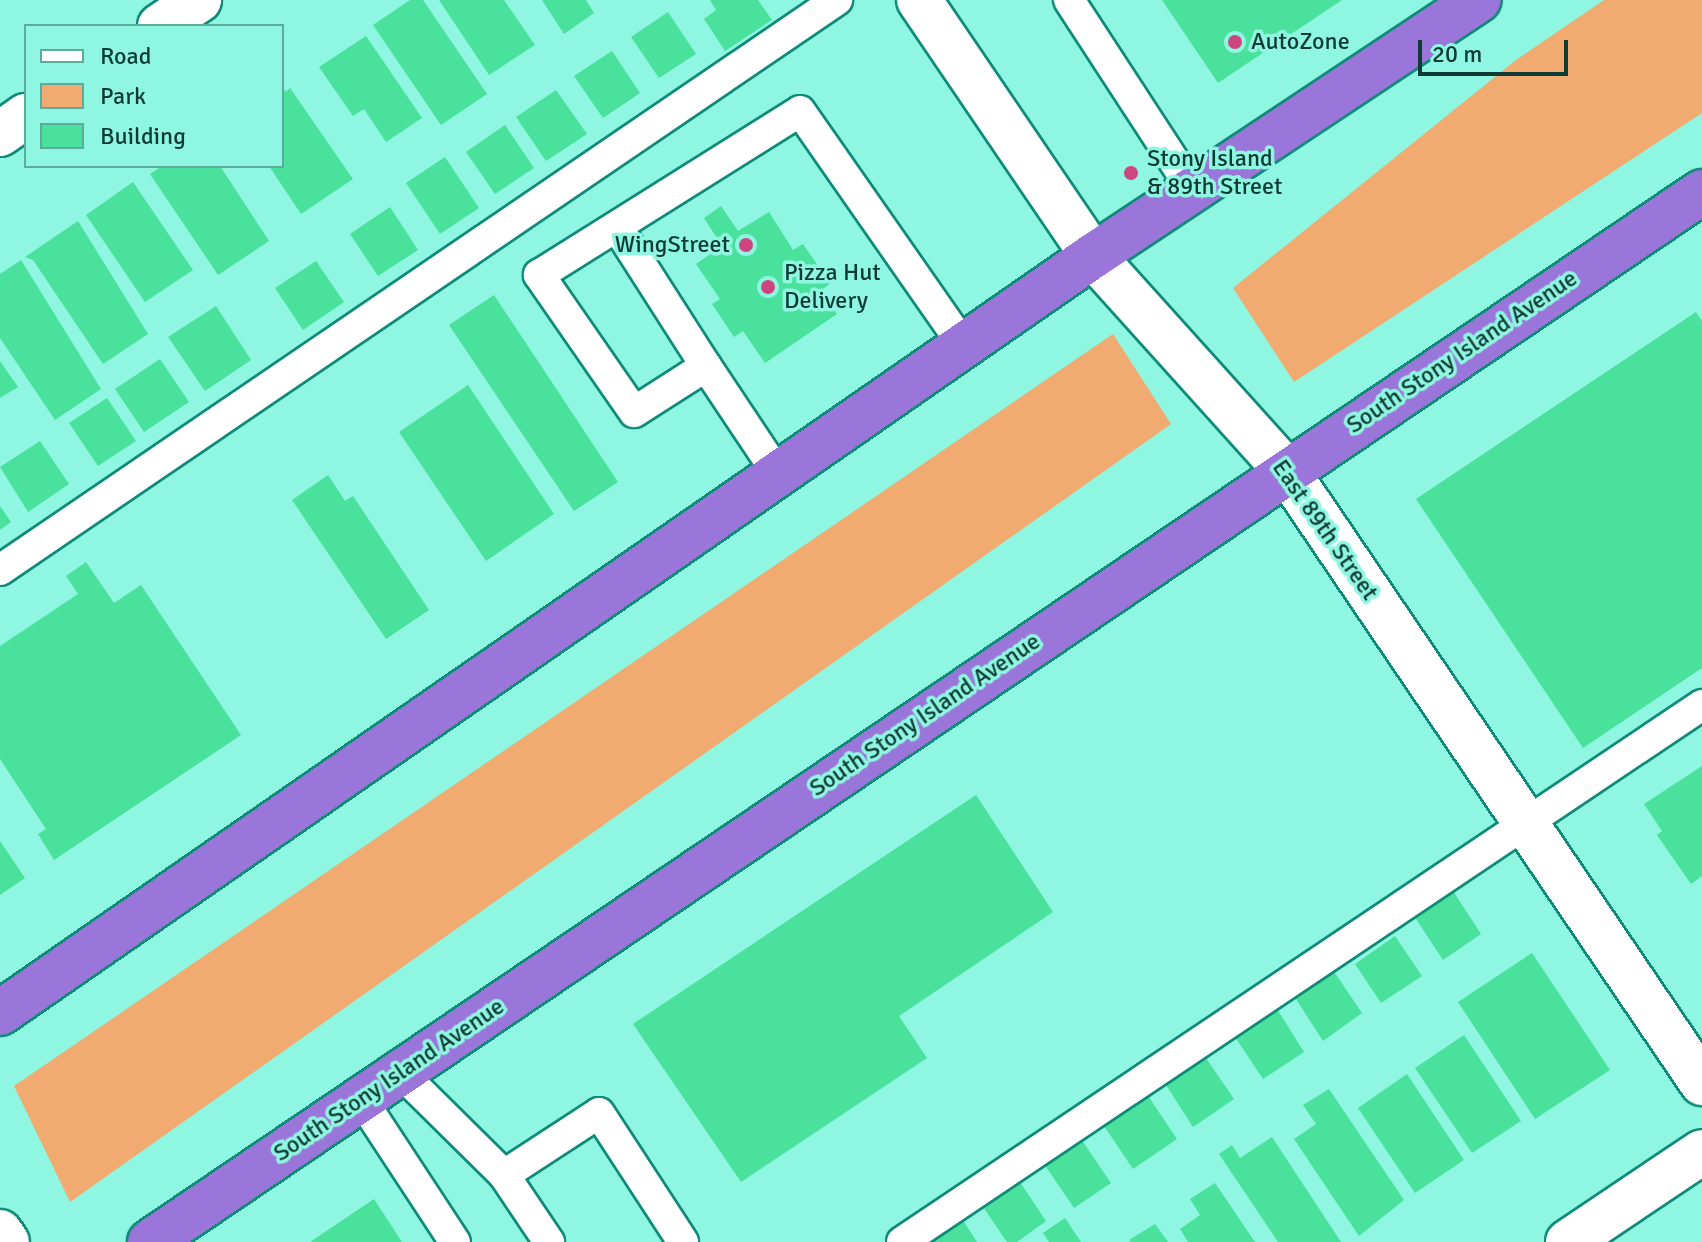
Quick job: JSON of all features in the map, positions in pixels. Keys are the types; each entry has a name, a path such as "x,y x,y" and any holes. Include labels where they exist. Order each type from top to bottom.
{"highway":[{"path":"0,1013 963,345 1479,0"},
{"name":"South Stony Island Avenue","path":"150,1242 1286,470 1702,192"}],"street":[{"path":"163,24 199,0"},
{"name":"East 89th Street","path":"928,3 1093,256 1286,470 1702,1083"},
{"path":"0,134 24,117"},
{"path":"1568,1242 1702,1152"},
{"path":"0,1232 7,1242"}],"lane":[{"path":"0,570 837,0"},
{"path":"1069,0 1193,190"},
{"path":"706,366 634,412 539,275 800,111 963,345"},
{"path":"617,227 778,474"},
{"path":"902,1242 1702,705"},
{"path":"400,1072 504,1175 549,1242"},
{"path":"361,1099 455,1242"},
{"path":"504,1175 599,1113 683,1242"}],"green space":[{"path":"1604,0 1702,0 1702,113 1294,382 1233,288 1516,60"},
{"path":"1113,334 1171,424 70,1202 14,1086"}],"building":[{"path":"410,0 423,0 487,94 441,125 373,25"},
{"path":"439,0 504,0 535,45 489,75"},
{"path":"542,0 586,0 594,13 564,34"},
{"path":"710,0 758,0 772,20 725,51 704,19 716,10"},
{"name":"AutoZone","path":"1162,0 1342,0 1218,83"},
{"path":"668,12 696,54 659,78 631,37"},
{"path":"366,36 422,118 386,142 364,109 353,116 319,67"},
{"path":"612,51 640,93 603,118 574,76"},
{"path":"290,88 353,179 301,214 270,168 284,168 284,89 286,92"},
{"path":"556,90 587,134 546,161 516,117"},
{"path":"505,125 534,168 495,194 466,152"},
{"path":"445,157 479,208 440,234 406,183"},
{"path":"159,168 221,168 269,241 218,275 150,174"},
{"path":"133,182 193,270 145,302 86,215"},
{"name":"Pizza Hut Delivery","path":"721,206 738,231 769,212 793,250 803,244 830,283 821,291 837,314 765,363 743,331 734,337 712,304 720,299 696,264 722,246 704,218"},
{"path":"390,207 418,250 378,276 350,234"},
{"path":"78,221 148,334 103,364 33,260 25,257"},
{"path":"21,260 101,389 55,420 0,338 0,274"},
{"path":"316,261 344,302 303,330 275,288"},
{"path":"494,295 618,482 574,511 449,325"},
{"path":"216,306 251,360 205,391 168,337"},
{"path":"1696,312 1702,321 1702,668 1583,748 1416,499"},
{"path":"160,359 189,402 144,432 115,389"},
{"path":"0,361 18,387 0,398"},
{"path":"468,385 554,514 486,561 399,432"},
{"path":"107,398 136,441 98,466 69,423"},
{"path":"40,441 69,484 28,512 0,467"},
{"path":"328,475 345,501 353,496 429,610 386,639 292,500"},
{"path":"0,506 11,522 0,530"},
{"path":"86,562 114,603 141,585 241,735 54,860 38,834 46,829 0,759 0,646 78,594 66,576"},
{"path":"1702,766 1702,876 1691,884 1657,835 1662,831 1644,804"},
{"path":"976,795 1053,912 899,1016 927,1058 741,1182 633,1024"},
{"path":"0,841 25,878 0,895"},
{"path":"1453,891 1481,934 1443,960 1414,916"},
{"path":"1395,936 1422,976 1381,1003 1355,964"},
{"path":"1532,953 1610,1070 1535,1119 1458,1002"},
{"path":"1333,970 1362,1013 1323,1041 1294,996"},
{"path":"1277,1009 1304,1052 1263,1079 1235,1037"},
{"path":"1464,1035 1521,1121 1472,1153 1415,1068"},
{"path":"1206,1058 1234,1099 1193,1127 1166,1085"},
{"path":"1407,1074 1464,1160 1415,1193 1358,1108"},
{"path":"1329,1089 1404,1200 1359,1236 1294,1139 1316,1124 1303,1105"},
{"path":"1148,1096 1177,1139 1133,1169 1104,1126"},
{"path":"1272,1137 1341,1242 1278,1242 1219,1154 1232,1145 1240,1158"},
{"path":"1081,1139 1111,1183 1074,1208 1044,1164"},
{"path":"1018,1179 1046,1221 1017,1242 1007,1242 981,1204"},
{"path":"1215,1183 1255,1242 1188,1242 1180,1229 1200,1215 1190,1199"},
{"path":"374,1199 402,1242 310,1242"},
{"path":"1065,1218 1081,1242 1049,1242 1043,1233"},
{"path":"962,1219 977,1242 928,1242"},
{"path":"1155,1224 1168,1242 1129,1240"}],"place":[{"name":"AutoZone","path":"1235,42"},
{"name":"Stony Island & 89th Street","path":"1131,173"},
{"name":"WingStreet","path":"746,245"},
{"name":"Pizza Hut Delivery","path":"768,287"}]}
